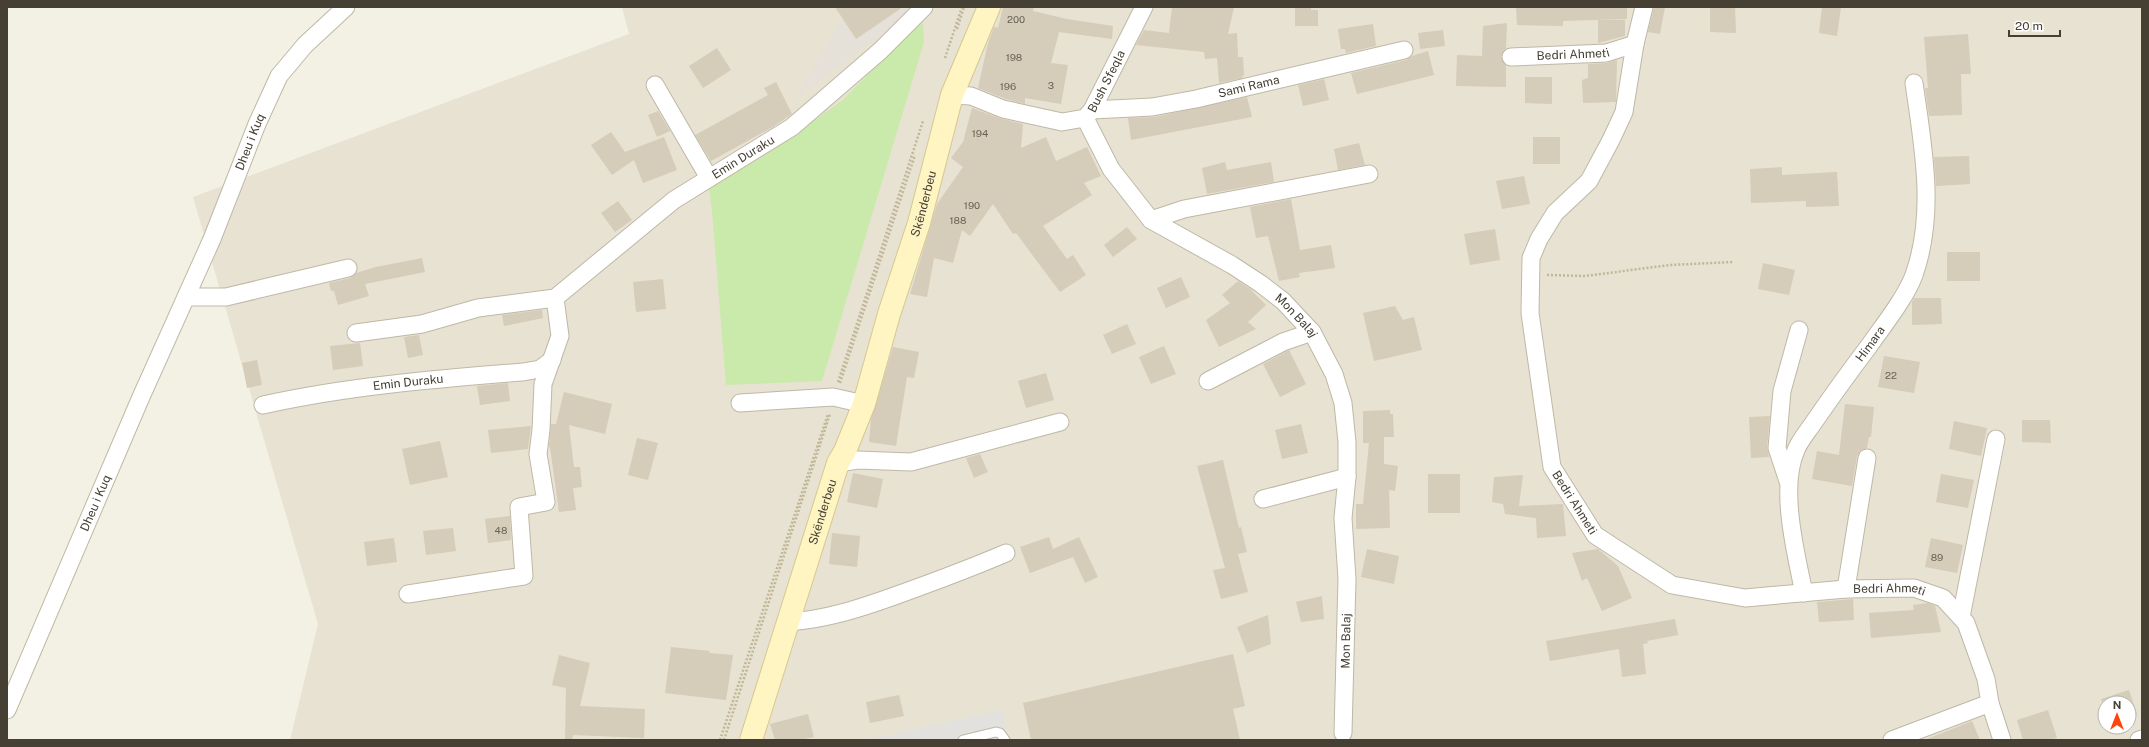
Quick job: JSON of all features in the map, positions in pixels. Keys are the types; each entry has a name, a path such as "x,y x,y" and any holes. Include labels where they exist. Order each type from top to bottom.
{"main road":[{"name":"Skënderbeu","path":"751,740 838,463 864,404 889,314 919,223 952,95 989,7"}],"street":[{"name":"Dheu i Kuq","path":"7,710 212,239 258,124 280,76 305,46 346,7"},
{"name":"Emin Duraku","path":"555,298 674,200 792,127 880,51 924,7"},
{"name":"Bush Sfeqla","path":"952,95 971,96 1003,109 1062,122 1089,114 1144,7"},
{"name":"Bedri Ahmeti","path":"1644,7 1635,44 1624,112 1589,181 1555,214 1547,226 1531,258 1529,274 1530,313 1552,467 1596,536 1672,585 1745,598 1846,589 1914,588 1943,598 1966,623 1986,679 1990,703 2002,740"},
{"name":"Bedri Ahmeti","path":"1510,57 1606,53 1635,44"},
{"name":"Sami Rama","path":"1089,114 1152,107 1258,85 1404,50"},
{"name":"Himara","path":"1804,593 1792,536 1788,483 1795,450 1891,316 1914,276 1922,245 1926,212 1925,155 1914,83"},
{"path":"655,85 709,178"},
{"name":"Mon Balaj","path":"1089,114 1111,169 1151,220 1261,284 1283,301 1312,332 1334,374 1343,402 1347,442 1347,477 1344,518 1347,579 1343,732"},
{"path":"1151,220 1184,209 1369,174"},
{"path":"186,297 226,297 348,268"},
{"path":"356,333 422,324 478,308 555,298 560,336 543,384 541,430 538,454 546,502 519,507 524,576 408,594"},
{"path":"1788,483 1777,448 1782,391 1799,330"},
{"path":"1208,381 1283,342 1312,332"},
{"name":"Emin Duraku","path":"263,404 298,397 399,384 523,372 540,369 552,360"},
{"path":"740,403 834,397 864,404"},
{"path":"838,463 858,460 911,462 1060,422"},
{"path":"1961,617 1996,439"},
{"path":"1846,589 1867,458"},
{"path":"1263,499 1347,477"},
{"path":"787,622 806,621 873,603 963,571 1006,553"},
{"path":"1892,740 1990,703"},
{"path":"2138,740 2142,739"}],"lane":[{"path":"963,740 996,732 1000,733 1005,740"}],"path":[{"path":"947,60 963,7"},
{"path":"942,65 963,7"},
{"path":"724,740 925,116"},
{"path":"720,740 927,120"},
{"path":"1529,274 1585,276 1670,265 1733,262"}],"shaded area":[{"path":"622,7 2142,7 2142,740 290,740 318,624 193,197 629,34"},
{"path":"848,7 917,7 795,99"},
{"path":"1002,710 1009,740 866,740"}],"green space":[{"path":"923,22 924,42 822,381 726,385 709,187 759,159 843,100 886,56"}],"building":[{"path":"835,7 903,7 856,39"},
{"path":"1003,7 1034,7 1033,11 1067,19 1113,26 1112,39 1059,32 1051,63 1068,65 1061,104 1025,98 1025,104 1006,99 978,88 988,43 994,27 998,28"},
{"path":"1172,7 1234,7 1228,34 1237,33 1238,57 1243,57 1243,78 1219,83 1217,58 1205,59 1204,52 1136,45 1144,30 1169,33"},
{"path":"1295,7 1311,7 1311,10 1318,10 1318,26 1295,26"},
{"path":"1516,7 1627,7 1627,19 1563,21 1563,26 1517,25"},
{"path":"1654,7 1665,7 1660,34 1648,32"},
{"path":"1710,7 1735,7 1736,33 1710,32"},
{"path":"1822,7 1841,7 1837,36 1819,33"},
{"path":"1598,20 1625,20 1625,36 1598,43"},
{"path":"1507,23 1506,48 1501,57 1506,66 1506,87 1456,86 1457,55 1482,56 1483,26"},
{"path":"1373,24 1376,46 1346,53 1345,49 1341,49 1338,29"},
{"path":"1443,30 1445,46 1420,49 1418,33"},
{"path":"1968,34 1971,74 1961,74 1962,115 1929,116 1925,88 1928,88 1924,37"},
{"path":"717,48 731,70 703,88 689,66"},
{"path":"1428,51 1434,75 1357,94 1351,73 1406,60 1412,56"},
{"path":"1617,60 1616,102 1583,103 1582,80 1588,78 1588,64 1607,63"},
{"path":"1525,77 1552,77 1552,104 1525,103"},
{"path":"1324,79 1329,100 1303,106 1298,85"},
{"path":"776,82 792,114 771,128 711,161 695,135 768,95 764,88"},
{"path":"1247,97 1252,117 1131,140 1128,118 1154,117"},
{"path":"972,108 999,118 1023,124 1021,148 1046,137 1056,161 1087,147 1101,176 1084,183 1092,195 1043,226 1067,259 1073,255 1086,275 1060,292 1016,233 1013,234 993,204 970,236 962,230 953,263 934,258 927,297 910,294 937,204 963,167 951,158 963,142"},
{"path":"658,111 670,131 657,137 648,115"},
{"path":"611,132 625,152 664,137 677,170 643,183 634,160 612,175 591,145"},
{"path":"1533,137 1560,137 1560,164 1533,164"},
{"path":"1359,143 1365,165 1338,170 1334,149"},
{"path":"1969,156 1970,184 1936,186 1934,157"},
{"path":"1225,162 1227,170 1271,162 1274,182 1207,194 1202,168"},
{"path":"1782,167 1782,175 1837,172 1839,206 1806,207 1806,201 1751,203 1750,169"},
{"path":"1524,176 1530,204 1502,209 1496,181"},
{"path":"1291,199 1300,250 1331,245 1335,268 1299,273 1300,277 1279,281 1268,236 1256,238 1250,207"},
{"path":"618,201 632,220 615,232 601,213"},
{"path":"1127,227 1137,239 1113,257 1104,245"},
{"path":"1495,229 1500,260 1470,265 1464,234"},
{"path":"1947,252 1980,252 1980,281 1947,281"},
{"path":"422,258 425,272 365,284 369,296 338,305 334,291 331,291 329,283 350,278 356,273 376,267"},
{"path":"1763,263 1795,270 1789,295 1758,289"},
{"path":"1181,277 1190,297 1166,308 1157,288"},
{"path":"663,279 666,309 636,312 633,282"},
{"path":"1238,281 1250,289 1266,305 1248,322 1256,329 1219,347 1206,320 1230,303 1222,295"},
{"path":"1914,298 1941,298 1942,324 1912,325 1912,302"},
{"path":"1395,306 1403,320 1414,317 1422,350 1374,361 1363,313"},
{"path":"542,310 543,318 504,326 502,315"},
{"path":"1127,324 1136,344 1112,354 1103,335"},
{"path":"419,335 423,355 408,358 404,337"},
{"path":"360,343 363,366 333,370 330,346"},
{"path":"1164,346 1176,374 1151,384 1139,357"},
{"path":"893,347 919,352 914,378 907,377 896,446 869,442 871,419"},
{"path":"1289,350 1306,384 1280,397 1263,364"},
{"path":"1884,356 1920,362 1914,393 1878,387"},
{"path":"257,360 262,385 247,388 242,363"},
{"path":"1046,373 1054,400 1026,408 1018,381"},
{"path":"508,383 510,401 480,405 477,386"},
{"path":"564,392 612,404 605,434 569,425 574,467 580,467 582,487 573,488 576,510 559,512 549,447 551,424 556,424"},
{"path":"1845,404 1874,407 1871,437 1869,437 1867,448 1860,451 1857,456 1852,486 1812,479 1817,451 1839,455"},
{"path":"1390,410 1390,414 1393,414 1394,437 1384,437 1384,464 1398,466 1395,491 1389,490 1390,528 1356,529 1356,504 1363,504 1369,443 1363,443 1363,411"},
{"path":"1770,416 1767,447 1769,457 1751,458 1749,417"},
{"path":"2022,420 2050,420 2051,443 2022,442"},
{"path":"1954,421 1987,428 1981,456 1949,449"},
{"path":"1301,424 1308,453 1282,459 1275,430"},
{"path":"531,426 528,449 491,453 488,430"},
{"path":"637,438 658,443 648,480 628,475"},
{"path":"440,441 448,477 410,485 402,449"},
{"path":"980,454 988,472 974,478 966,458"},
{"path":"1223,460 1239,528 1241,527 1247,552 1238,554 1248,592 1221,599 1213,570 1225,568 1197,466"},
{"path":"853,473 883,479 877,508 847,502"},
{"path":"1428,474 1460,474 1460,513 1428,513"},
{"path":"1941,474 1974,480 1968,508 1936,502"},
{"path":"1523,475 1519,506 1563,504 1566,536 1537,538 1536,518 1505,514 1503,504 1492,502 1494,477"},
{"path":"510,516 511,540 488,543 485,519"},
{"path":"453,528 456,551 426,555 423,531"},
{"path":"832,533 860,536 857,567 829,564"},
{"path":"1049,537 1053,549 1079,537 1098,577 1085,583 1073,557 1030,573 1020,547"},
{"path":"394,538 397,562 367,566 364,542"},
{"path":"1931,538 1963,545 1957,573 1925,567"},
{"path":"1367,549 1399,556 1394,584 1361,577"},
{"path":"1598,549 1618,566 1632,598 1602,611 1587,578 1582,581 1572,553"},
{"path":"1322,596 1324,619 1301,622 1296,602"},
{"path":"1853,599 1854,620 1819,622 1817,602"},
{"path":"1928,603 1935,606 1941,632 1871,638 1869,613 1914,610 1913,605"},
{"path":"1268,615 1271,644 1247,653 1237,627"},
{"path":"1675,619 1678,635 1647,641 1648,643 1643,644 1646,674 1622,677 1619,649 1550,661 1546,641"},
{"path":"671,647 733,655 726,700 665,693"},
{"path":"1233,654 1245,706 1233,709 1240,740 1031,740 1023,703"},
{"path":"559,655 590,663 580,706 645,709 644,738 573,735 572,740 565,740 566,688 552,685"},
{"path":"2129,690 2131,695 2113,695"},
{"path":"899,695 904,716 870,723 866,702"},
{"path":"2048,710 2057,738 2049,740 2023,740 2017,720"},
{"path":"808,714 814,737 800,740 775,740 770,724"},
{"path":"1972,721 1980,740 1927,740 1927,739"}]}
